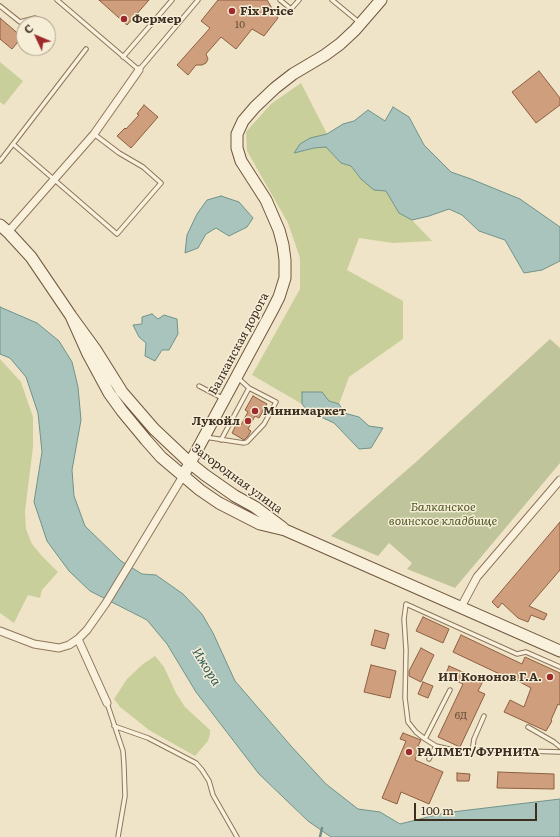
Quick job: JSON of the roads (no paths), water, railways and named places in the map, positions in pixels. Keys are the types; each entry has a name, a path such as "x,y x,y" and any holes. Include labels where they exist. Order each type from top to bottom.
{"main road":[{"name":"Балканская дорога","path":"183,476 279,297 285,278 286,260 279,230 266,200 241,161 237,148 237,134 243,121 275,88 293,74 325,55 340,44 361,24 381,0"},
{"name":"Загородная улица","path":"4,228 31,257 95,349 122,392 154,429 190,463 221,486 255,506 285,530"},
{"name":"Загородная улица","path":"71,316 88,354 122,411 146,440 183,476 219,503 260,524 285,530 560,651"}],"street":[{"path":"4,228 55,179 94,134 138,70"},
{"name":"Балканская дорога","path":"78,639 87,630 106,603 183,476"},
{"path":"461,608 477,577 560,480"},
{"path":"0,631 34,644 59,648 69,645 78,639 107,704"}],"lane":[{"path":"57,0 138,70 198,0"},
{"path":"123,57 172,0"},
{"path":"280,0 291,9 299,0"},
{"path":"332,0 361,24"},
{"path":"0,6 16,19"},
{"path":"0,161 86,49"},
{"path":"13,144 117,234 161,183 143,166 119,153 94,134"},
{"path":"204,437 247,442 264,424 276,402 250,388 237,377"},
{"path":"199,386 225,400"},
{"path":"221,440 250,388"},
{"path":"560,668 526,652 518,654 406,604 404,619 406,650 404,679 406,710 408,722 425,740 436,746 462,752 491,750 560,752"},
{"path":"425,740 450,690"},
{"path":"107,704 123,751 124,796 118,837"},
{"path":"472,752 474,739 484,716"},
{"path":"114,726 148,738 196,763 209,781 213,795 237,837"},
{"path":"528,727 560,747"},
{"path":"429,759 436,746"}],"water":[{"path":"393,107 409,117 424,145 451,172 520,199 560,227 560,261 542,270 524,273 505,240 479,231 462,215 449,209 412,220 399,213 386,191 374,190 361,179 351,166 341,163 326,147 314,148 294,153 300,144 310,138 327,134 343,124 354,121 368,110 385,121"},
{"path":"221,196 239,202 253,218 247,227 229,236 216,228 206,234 198,248 185,253 187,235 197,214 207,200"},
{"name":"Ижора","path":"0,307 37,323 59,341 72,362 78,387 81,420 72,470 74,496 85,526 121,561 142,574 156,575 183,594 202,614 213,633 235,681 326,784 358,809 380,812 400,824 444,813 560,799 560,837 331,837 308,821 259,774 196,692 167,644 147,620 90,591 69,571 47,541 34,502 42,452 38,413 26,377 10,358 0,354"},
{"path":"152,314 158,319 164,315 177,319 178,334 169,350 162,350 155,361 145,356 146,343 139,337 133,325 142,324 142,317"},
{"path":"302,392 322,392 329,401 339,404 344,413 359,417 369,426 383,428 371,448 359,449 334,423 310,414 302,404"}],"waterway":[{"path":"320,837 322,828"}],"place":[{"name":"Fix Price","path":"232,11"},
{"name":"Фермер","path":"124,19"},
{"name":"Минимаркет","path":"255,411"},
{"name":"Лукойл","path":"248,421"},
{"name":"ИП Кононов Г.А.","path":"550,677"},
{"name":"РАЛМЕТ/ФУРНИТА","path":"409,752"}],"park label":[{"name":"Балканское воинское кладбище","path":"443,514"}]}
